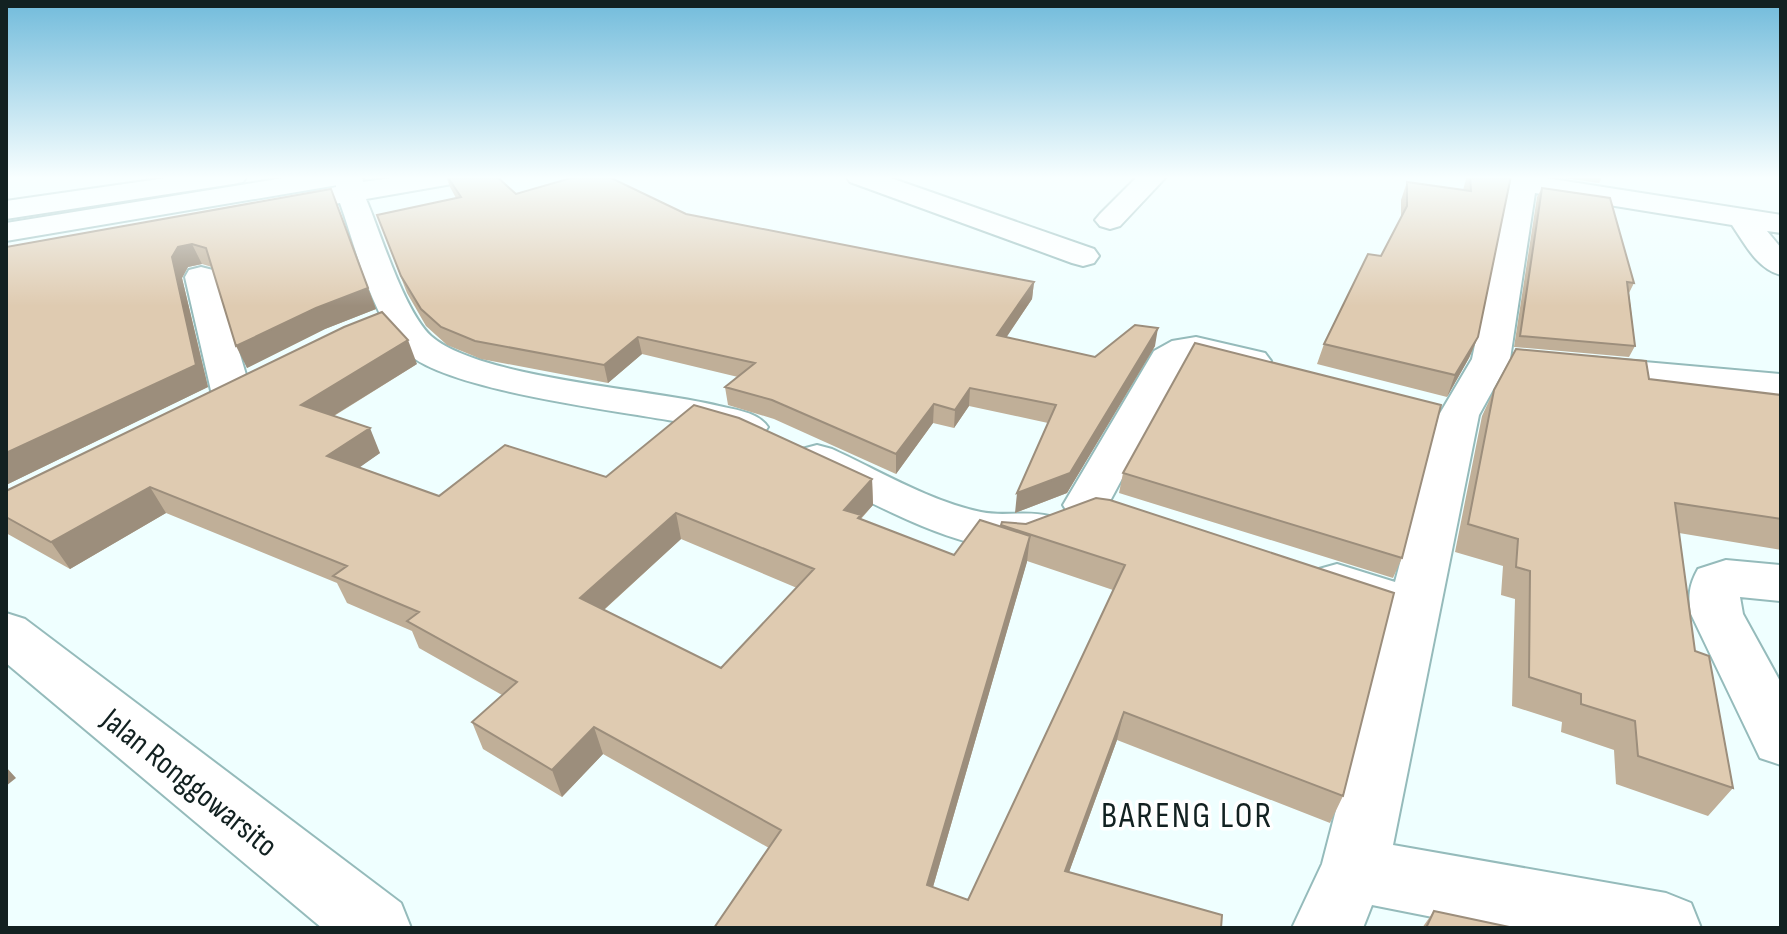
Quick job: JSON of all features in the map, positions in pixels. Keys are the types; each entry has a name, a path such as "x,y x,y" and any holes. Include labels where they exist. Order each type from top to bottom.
{"street":[{"path":"6,232 89,220"},
{"path":"6,253 165,220"},
{"path":"357,220 382,323 449,364 472,372 726,420 758,431 964,526 1022,532 1086,505 1127,514"},
{"path":"981,220 1083,256"},
{"path":"1521,362 1522,220"},
{"path":"1743,220 1765,250 1781,265"},
{"path":"1747,220 1781,224"},
{"path":"201,277 218,402 272,374"},
{"path":"1086,505 1167,359 1175,350 1187,346 1199,348 1283,370"},
{"path":"1666,928 1340,899 1413,607 1444,412 1521,362 1781,386"},
{"path":"1308,573 1413,607"},
{"path":"1781,583 1726,578 1716,582 1714,595 1717,614 1781,740"},
{"name":"Jalan Ronggowarsito","path":"6,633 376,928"}],"building":[{"path":"160,220 342,220 368,288 316,308 236,346 206,248 192,244 178,247 172,257 196,365 6,453 6,247"},
{"path":"379,220 715,220 1034,282 997,335 1095,357 1135,325 1158,328 1070,473 1017,493 1056,405 970,388 955,410 934,404 896,454 772,400 725,387 755,363 638,337 604,365 475,341 441,327 421,309 401,276"},
{"path":"1400,220 1502,220 1478,337 1455,375 1324,344 1368,254 1381,256"},
{"path":"1537,220 1616,220 1634,283 1627,282 1635,346 1520,336"},
{"path":"382,312 408,340 301,405 370,428 327,456 439,496 505,445 606,477 694,405 739,418 872,479 844,510 861,515 858,518 954,555 980,520 1030,536 927,885 968,900 1125,565 1001,525 1002,522 1026,524 1096,498 1394,593 1343,796 1124,712 1065,871 1222,915 1221,928 714,928 781,830 594,727 552,770 472,722 517,682 407,621 419,612 333,576 347,566 150,487 51,542 6,517 6,491 344,327","holes":["676,513 814,569 721,668 580,598"]},
{"path":"1195,343 1441,405 1402,558 1123,473"},
{"path":"1516,349 1646,361 1649,379 1781,395 1781,519 1675,503 1695,651 1709,656 1733,788 1638,756 1635,721 1581,704 1581,694 1529,677 1530,571 1516,567 1518,539 1468,524 1494,390"},
{"path":"1434,911 1514,928 1426,928"}],"district":[{"name":"BARENG LOR","path":"1187,814"}]}
